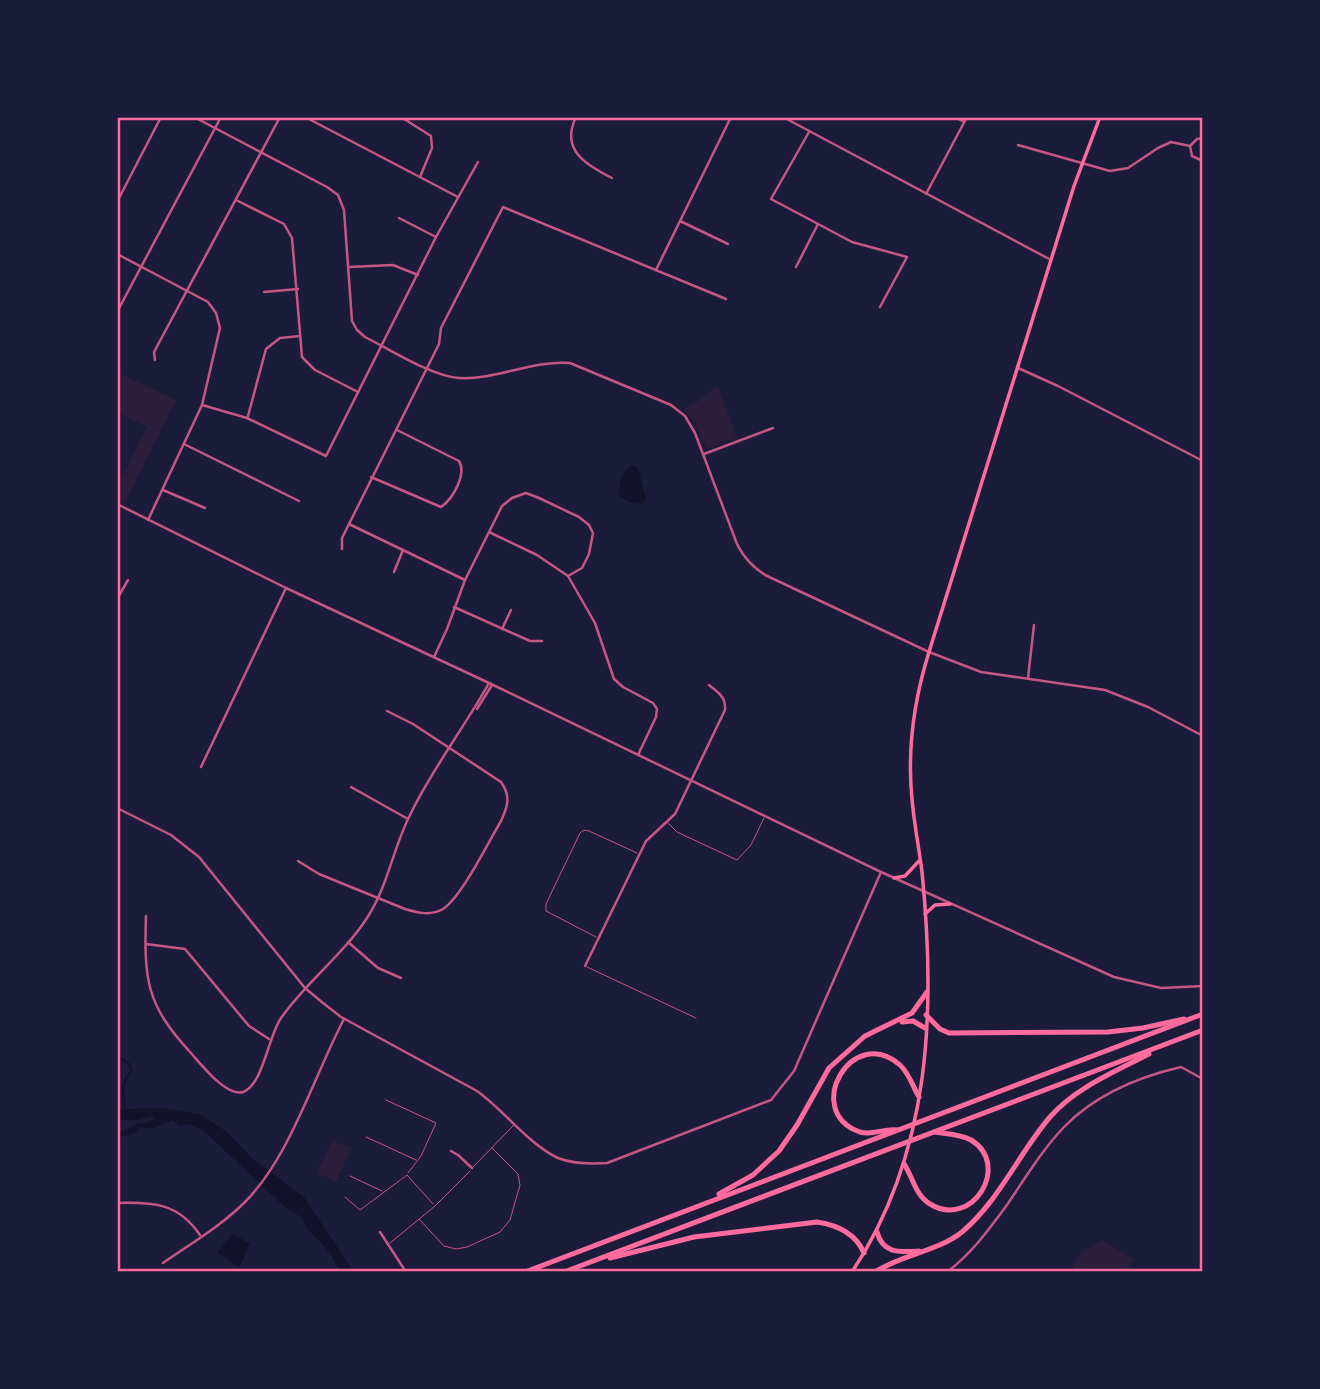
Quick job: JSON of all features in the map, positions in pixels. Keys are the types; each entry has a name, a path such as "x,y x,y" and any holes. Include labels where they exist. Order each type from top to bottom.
{"highway":[{"path":"703,1204 753,1175 779,1151 829,1068 866,1036 912,1013 927,992"},
{"path":"926,1016 940,1029 949,1033 1079,1033 1133,1030 1200,1015"},
{"path":"525,1272 1200,1015"},
{"path":"892,1025 913,1021 925,1028"},
{"path":"564,1272 1203,1030"},
{"path":"875,1272 905,1257 942,1244 961,1233 984,1210 1051,1115 1105,1076 1174,1042"},
{"path":"900,1130 869,1134 853,1129 834,1105 836,1080 847,1064 865,1055 885,1056 901,1066 919,1097"},
{"path":"904,1164 923,1198 940,1208 949,1210 967,1207 981,1195 988,1171 987,1162 978,1145 960,1135 931,1132"},
{"path":"583,1265 694,1237 812,1222 842,1229 857,1241 864,1253"},
{"path":"877,1232 885,1247 902,1252 918,1251 942,1244"}],"main road":[{"path":"852,1272 877,1232 893,1197 918,1105 924,1066 927,992 925,914 912,797 911,752 916,700 1051,260 1082,163 1100,117"},
{"path":"894,878 905,876 920,859"},
{"path":"925,914 935,905 950,904"}],"street":[{"path":"117,202 161,117"},
{"path":"194,117 338,195 344,210 352,321 365,337 427,368 455,378 473,378 555,362 570,363 671,405 685,416 704,454 743,555 765,575 929,652 981,672 1105,690 1148,707 1203,736"},
{"path":"117,312 221,117"},
{"path":"155,360 154,352 280,117"},
{"path":"305,117 458,197"},
{"path":"401,117 431,136 432,148 420,177"},
{"path":"576,117 570,136 574,149 581,160 612,178"},
{"path":"656,270 731,117"},
{"path":"783,117 1051,260"},
{"path":"955,117 964,122"},
{"path":"926,194 967,117"},
{"path":"809,132 771,199 852,242 907,257 880,307"},
{"path":"1190,146 1197,139 1203,138"},
{"path":"1018,145 1110,171 1128,168 1171,142 1190,146"},
{"path":"1190,146 1193,158 1203,161"},
{"path":"202,405 247,418 326,456 436,237 478,162"},
{"path":"236,200 284,224 292,239 302,356 315,370 358,392"},
{"path":"342,549 342,538 439,344 441,328 503,206 726,299"},
{"path":"399,218 436,237"},
{"path":"680,221 728,244"},
{"path":"796,267 818,224"},
{"path":"117,254 208,302 216,313 219,328 202,405 148,520"},
{"path":"349,267 393,265 418,275"},
{"path":"264,292 298,289"},
{"path":"247,418 266,349 281,338 300,336"},
{"path":"1018,368 1203,461"},
{"path":"704,454 773,428"},
{"path":"371,477 441,507 447,503 461,478 463,468 459,461 397,430"},
{"path":"184,444 299,501"},
{"path":"163,490 205,508"},
{"path":"434,657 465,580 502,506 512,498 526,494 539,498 579,517 589,525 593,533 593,543 582,568 568,576"},
{"path":"117,504 286,588 881,873 1114,977 1161,988 1203,986"},
{"path":"349,524 465,580"},
{"path":"489,532 537,555 568,576 595,623 614,679 653,703 657,709 656,717 638,755"},
{"path":"394,572 403,550"},
{"path":"117,599 128,580"},
{"path":"201,766 286,588"},
{"path":"454,607 530,641 542,641"},
{"path":"502,629 511,610"},
{"path":"1028,678 1034,625"},
{"path":"146,916 148,980 154,1004 180,1041 226,1088 231,1092 242,1092 254,1083 280,1019 365,922 379,898 408,819 491,684"},
{"path":"584,966 646,841 675,814 725,710 725,701 709,685"},
{"path":"299,861 319,874 419,913 443,909 456,896 507,809 509,797 501,782 450,747 387,711"},
{"path":"351,787 408,819"},
{"path":"117,808 172,835 199,857 305,988 344,1018 477,1091 536,1143 559,1158 589,1164 607,1163 771,1100 794,1071 881,873"},
{"path":"348,942 378,968 401,978"},
{"path":"146,944 186,949 249,1026 270,1039"},
{"path":"163,1263 227,1218 259,1187 282,1149 344,1018"},
{"path":"947,1272 965,1258 988,1231 1063,1127 1100,1097 1141,1079 1181,1067 1203,1079"},
{"path":"451,1151 472,1168"},
{"path":"117,1203 146,1204 180,1212 201,1236"},
{"path":"380,1233 407,1272"}],"lane":[{"path":"668,823 677,832 737,860 751,845 765,816"},
{"path":"598,938 546,911 546,904 580,833 589,831 639,854"},
{"path":"584,966 695,1018"},
{"path":"345,1197 360,1210 407,1175 418,1161 436,1123 386,1100"},
{"path":"387,1245 435,1206 515,1124"},
{"path":"366,1137 418,1161"},
{"path":"419,1219 444,1246 456,1249 500,1232 510,1220 520,1185 519,1174 492,1148"},
{"path":"407,1175 435,1206"},
{"path":"350,1176 384,1192"}],"shaded area":[{"path":"117,372 176,400 125,503 117,499 117,487 147,427 117,412"},
{"path":"718,386 737,438 707,448 690,416 683,409"},
{"path":"631,465 638,468 646,499 642,504 620,497 621,479"},
{"path":"145,1108 199,1114 227,1132 253,1159 304,1197 354,1272 340,1272 330,1253 306,1227 303,1218 287,1209 203,1130 189,1124 180,1126 172,1120 153,1128 140,1128 134,1134 117,1137 117,1132 156,1118 153,1116 137,1120 117,1120 117,1110"},
{"path":"332,1140 351,1148 336,1182 317,1173"},
{"path":"233,1234 250,1244 239,1268 217,1252"},
{"path":"1102,1240 1135,1260 1124,1272 1069,1272 1074,1269 1072,1267 1083,1251"}],"waterway":[{"path":"117,1057 128,1063 132,1070 124,1084 125,1109"}]}
